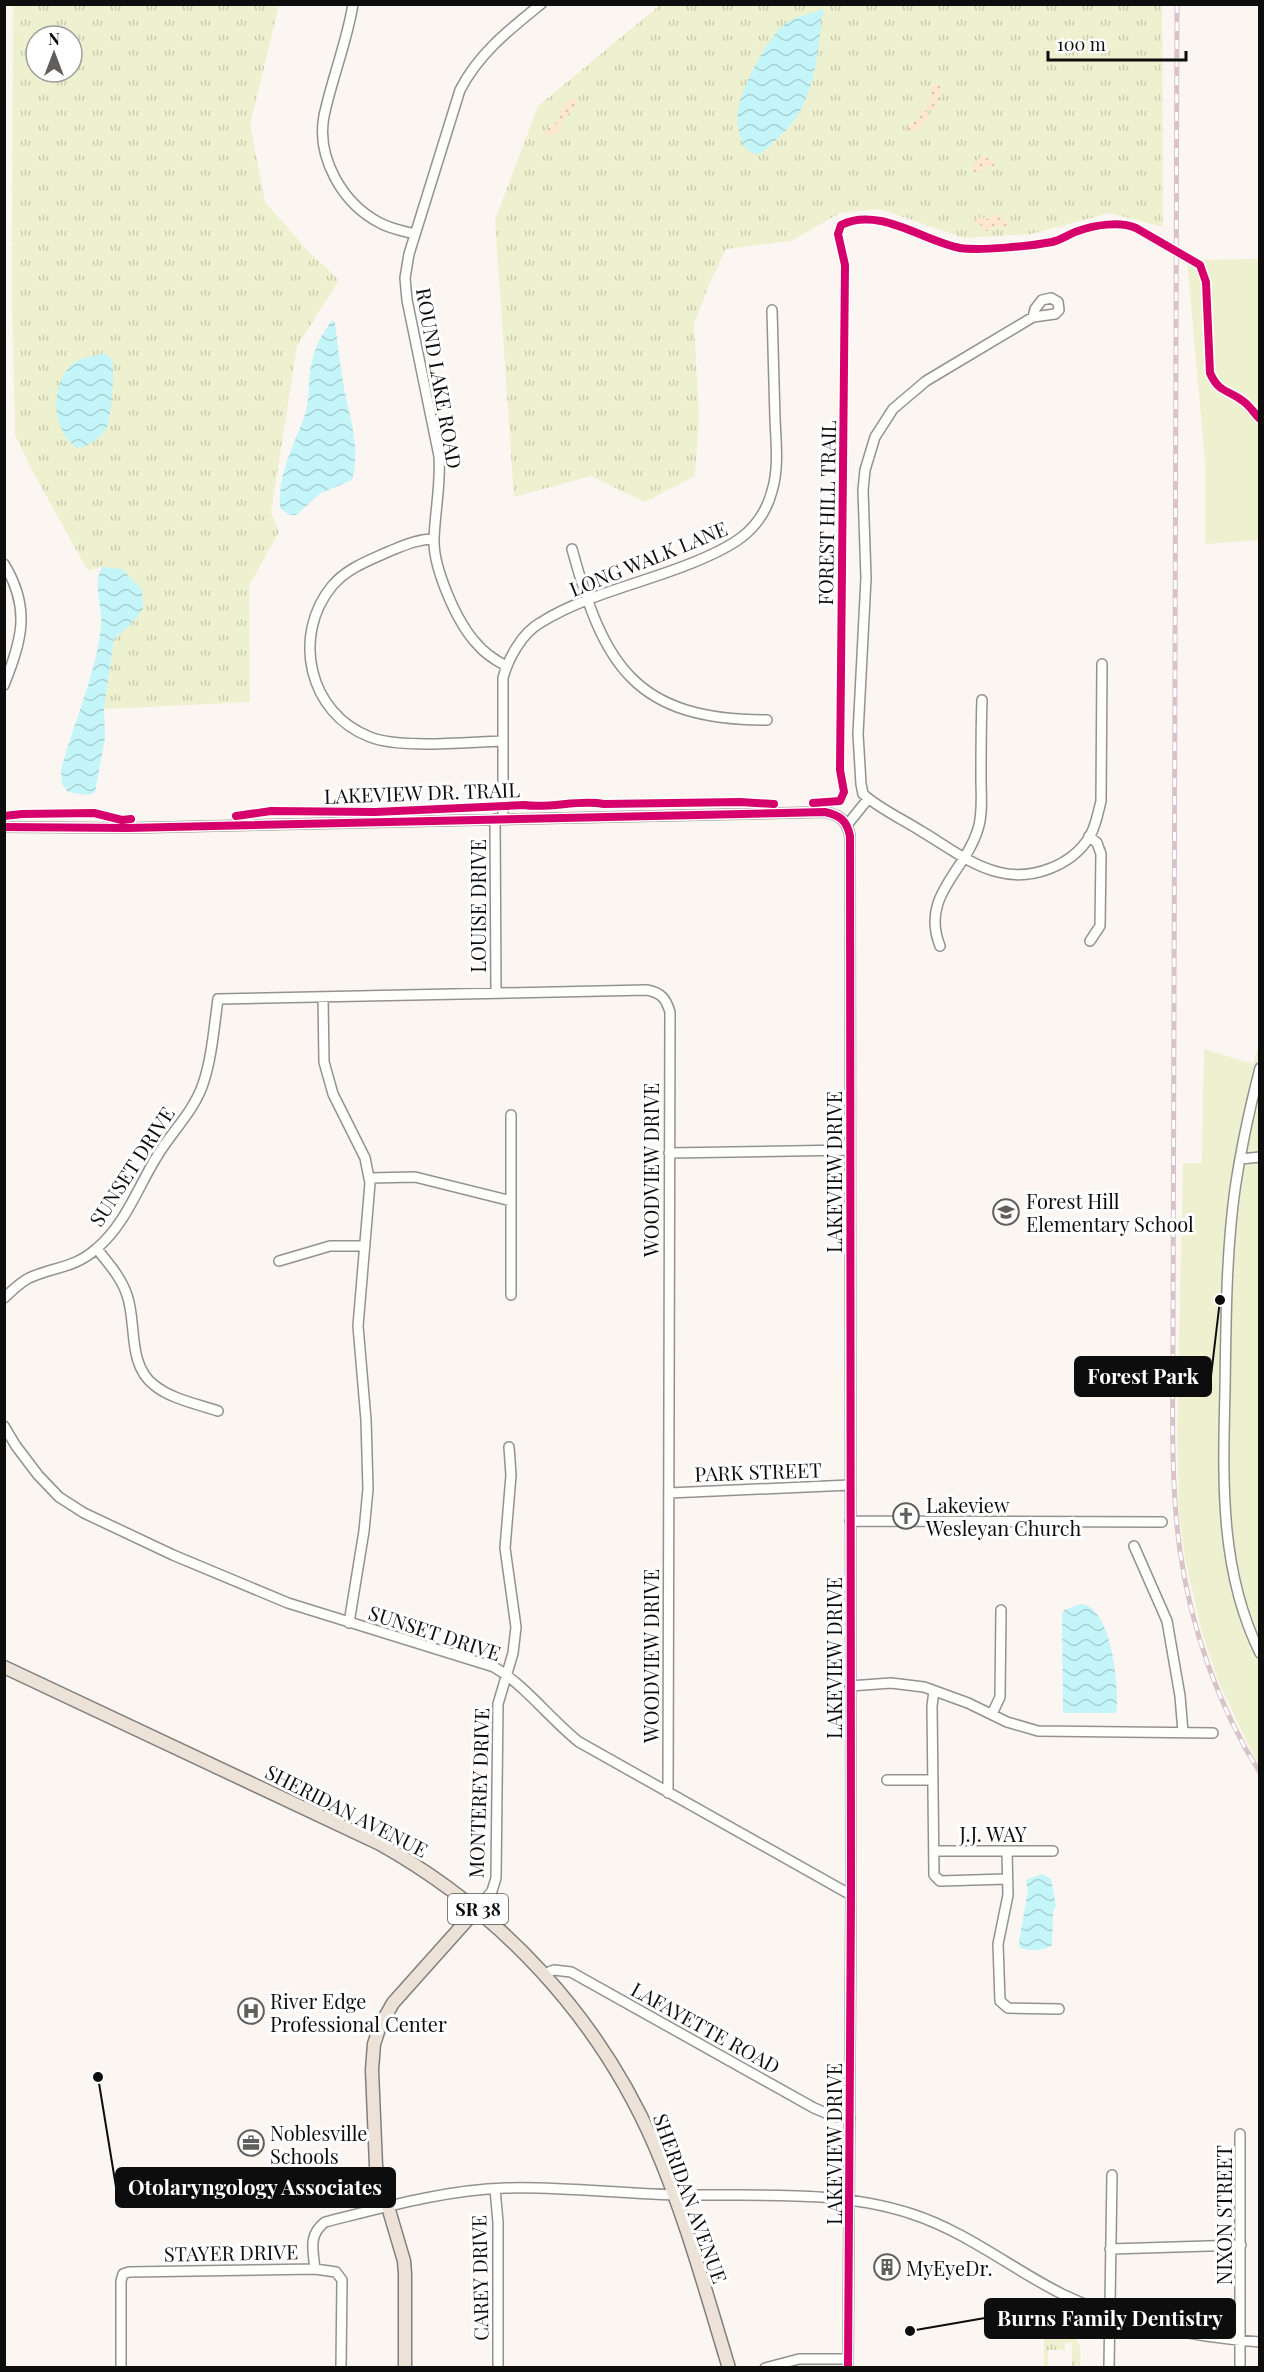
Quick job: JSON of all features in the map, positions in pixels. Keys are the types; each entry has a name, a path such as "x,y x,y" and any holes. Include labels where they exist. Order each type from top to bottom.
{"main road":[{"name":"SHERIDAN AVENUE","path":"4,1666 380,1844 430,1874 477,1909 516,1943 589,2030 630,2095 654,2143 673,2195 729,2367"},
{"path":"405,2367 404,2261 376,2166 374,2146 372,2070 374,2044 380,2026 393,2003 477,1909"}],"street":[{"path":"353,4 324,118 323,143 328,163 346,195 361,209 388,227 415,234"},
{"name":"ROUND LAKE ROAD","path":"506,666 487,654 467,632 439,570 434,539 440,476 439,456 406,289 406,267 455,100 465,79 486,51 541,4"},
{"name":"LONG WALK LANE","path":"499,819 501,691 506,666 525,637 534,627 586,601 668,573 724,550 750,532 759,521 772,491 776,465 772,310"},
{"path":"1033,318 915,389 893,409 875,437 863,481 866,578 859,693 863,794 964,856 999,872 1014,875 1032,873 1064,861 1089,836 1101,801 1102,664"},
{"path":"434,539 418,540 374,558 350,571 333,586 320,606 312,626 310,657 314,679 323,699 337,716 351,728 370,737 396,743 502,741"},
{"path":"572,549 586,601 605,644 617,662 650,693 671,706 695,714 739,720 767,720"},
{"path":"4,564 19,591 22,617 21,639 4,685"},
{"path":"940,946 935,934 934,913 944,890 977,832 981,812 982,700"},
{"path":"4,827 128,828 825,812 842,818 847,825 868,799"},
{"name":"LOUISE DRIVE","path":"496,993 499,819"},
{"name":"LAKEVIEW DRIVE","path":"847,825 850,836 851,1895 848,2363"},
{"path":"1089,836 1097,843 1101,854 1100,926 1090,941"},
{"name":"WOODVIEW DRIVE","path":"218,999 648,990 662,995 666,1000 670,1012 668,1793"},
{"path":"323,997 324,1062 333,1094 361,1148 369,1178 358,1326 366,1420 368,1489 360,1559 349,1623"},
{"name":"SUNSET DRIVE","path":"4,1298 29,1278 76,1263 96,1249 122,1220 156,1157 196,1100 203,1084 218,999"},
{"path":"1260,1068 1235,1189 1227,1310 1224,1513 1236,1589 1260,1653"},
{"path":"511,1115 511,1295"},
{"path":"669,1153 849,1150"},
{"path":"1241,1159 1260,1157"},
{"path":"369,1178 416,1177 511,1201"},
{"path":"279,1261 330,1246 365,1246"},
{"path":"96,1249 122,1282 127,1293 132,1310 137,1357 147,1380 161,1390 218,1411"},
{"name":"SUNSET DRIVE","path":"4,1426 38,1475 59,1497 72,1506 172,1555 236,1582 349,1623 480,1662 506,1675 558,1726 579,1742 851,1895"},
{"name":"MONTEREY DRIVE","path":"477,1909 492,1891 496,1878 498,1704 513,1653 516,1627 505,1548 511,1475 509,1447"},
{"name":"PARK STREET","path":"669,1492 850,1485"},
{"path":"850,1521 1162,1522"},
{"path":"1134,1546 1167,1621 1180,1695 1183,1732"},
{"path":"992,1714 1000,1697 1001,1610"},
{"path":"850,1686 891,1683 934,1691 1038,1731 1213,1732"},
{"path":"934,1691 932,1706 936,1879 940,1881 1007,1880"},
{"path":"887,1780 933,1780"},
{"name":"J.J. WAY","path":"934,1851 1053,1851"},
{"path":"1007,1851 1007,1907 998,1944 1000,2001 1008,2008 1059,2009"},
{"name":"LAFAYETTE ROAD","path":"544,1974 554,1970 571,1972 814,2108 833,2116 850,2118"},
{"name":"NIXON STREET","path":"1240,2134 1240,2367"},
{"path":"1109,2367 1108,2313 1112,2175"},
{"path":"315,2269 313,2239 316,2229 325,2222 456,2192 556,2188 673,2195 823,2196 894,2209 932,2222 982,2247 1061,2293 1108,2313 1172,2331 1260,2342"},
{"name":"CAREY DRIVE","path":"495,2189 498,2222 498,2367"},
{"path":"1110,2249 1241,2245"},
{"name":"STAYER DRIVE","path":"121,2367 121,2281 123,2274 129,2272 315,2269 339,2274 342,2280 341,2367"},
{"path":"765,2367 799,2359 848,2363"}],"green space":[{"path":"13,5 279,5 250,125 265,202 309,252 339,280 297,346 271,512 279,532 249,586 250,702 104,709 114,639 132,623 102,567 88,571 15,435 12,297"},
{"path":"660,5 1162,5 1163,227 1109,213 1031,234 964,238 880,209 840,213 791,241 726,249 694,324 699,418 695,476 645,502 591,476 514,497 495,220 538,106"},
{"path":"1259,259 1259,540 1205,544 1205,461 1187,260"},
{"path":"1259,1044 1259,1767 1219,1683 1202,1632 1185,1559 1179,1512 1177,1436 1183,1163 1202,1163 1204,1049 1253,1064"},
{"path":"1036,2331 1061,2332 1073,2337 1080,2347 1080,2367 1072,2367 1072,2342 1065,2343 1065,2350 1048,2350 1048,2367 1044,2367 1044,2335 1036,2335"}],"sand":[{"path":"937,83 942,88 938,103 935,110 928,110 926,107 930,100 931,87"},
{"path":"572,98 577,99 577,105 564,119 557,134 548,135 545,132 547,128 557,122 564,103"},
{"path":"921,110 926,110 930,115 924,124 909,132 908,125 918,119"},
{"path":"983,155 994,161 995,167 985,166 980,172 973,173 974,163"},
{"path":"998,213 1002,220 1009,221 1007,227 993,226 985,231 982,225 975,224 973,221 976,217 988,219"}],"water":[{"path":"822,9 824,13 814,70 802,108 784,133 760,154 753,153 745,148 738,120 740,101 750,75 766,47 783,26 795,18"},
{"path":"332,320 335,323 354,434 355,456 352,480 321,493 296,515 289,515 280,508 284,470 306,411 314,353"},
{"path":"101,354 109,357 113,366 107,427 90,444 77,448 68,440 58,419 56,406 60,382 74,363"},
{"path":"102,567 122,569 142,590 143,609 132,623 114,639 104,709 105,738 95,792 88,795 68,792 62,784 61,770 99,643 101,618 98,581"},
{"path":"1081,1604 1092,1608 1107,1633 1115,1669 1116,1713 1063,1713 1062,1614 1064,1610"},
{"path":"1042,1874 1051,1879 1056,1906 1053,1912 1052,1945 1037,1950 1028,1950 1020,1948 1019,1941 1028,1891 1026,1880"}],"railway":[{"path":"1177,4 1173,1469 1180,1551 1199,1637 1208,1666 1231,1721 1260,1773"}],"cycle path":[{"name":"FOREST HILL TRAIL","path":"813,803 840,801 844,792 840,770 845,265 838,234 841,225 856,220 886,222 946,244 960,248 980,249 1052,242 1078,231 1099,226 1115,224 1136,228 1200,265 1206,282 1210,373 1220,387 1245,403 1260,419"},
{"name":"LAKEVIEW DR. TRAIL","path":"236,816 271,811 375,812 584,803 740,802 774,804"},
{"path":"4,827 128,828 825,812 839,817 847,826 850,836 851,1895 848,2368"},
{"path":"4,816 94,813 122,820 131,819"}],"place":[{"name":"Forest Hill Elementary School","path":"1006,1212"},
{"name":"Forest Park","path":"1220,1300"},
{"name":"Lakeview Wesleyan Church","path":"906,1516"},
{"name":"River Edge Professional Center","path":"251,2011"},
{"name":"Otolaryngology Associates","path":"98,2077"},
{"name":"Noblesville Schools","path":"251,2143"},
{"name":"MyEyeDr.","path":"887,2267"},
{"name":"Burns Family Dentistry","path":"910,2331"}]}
